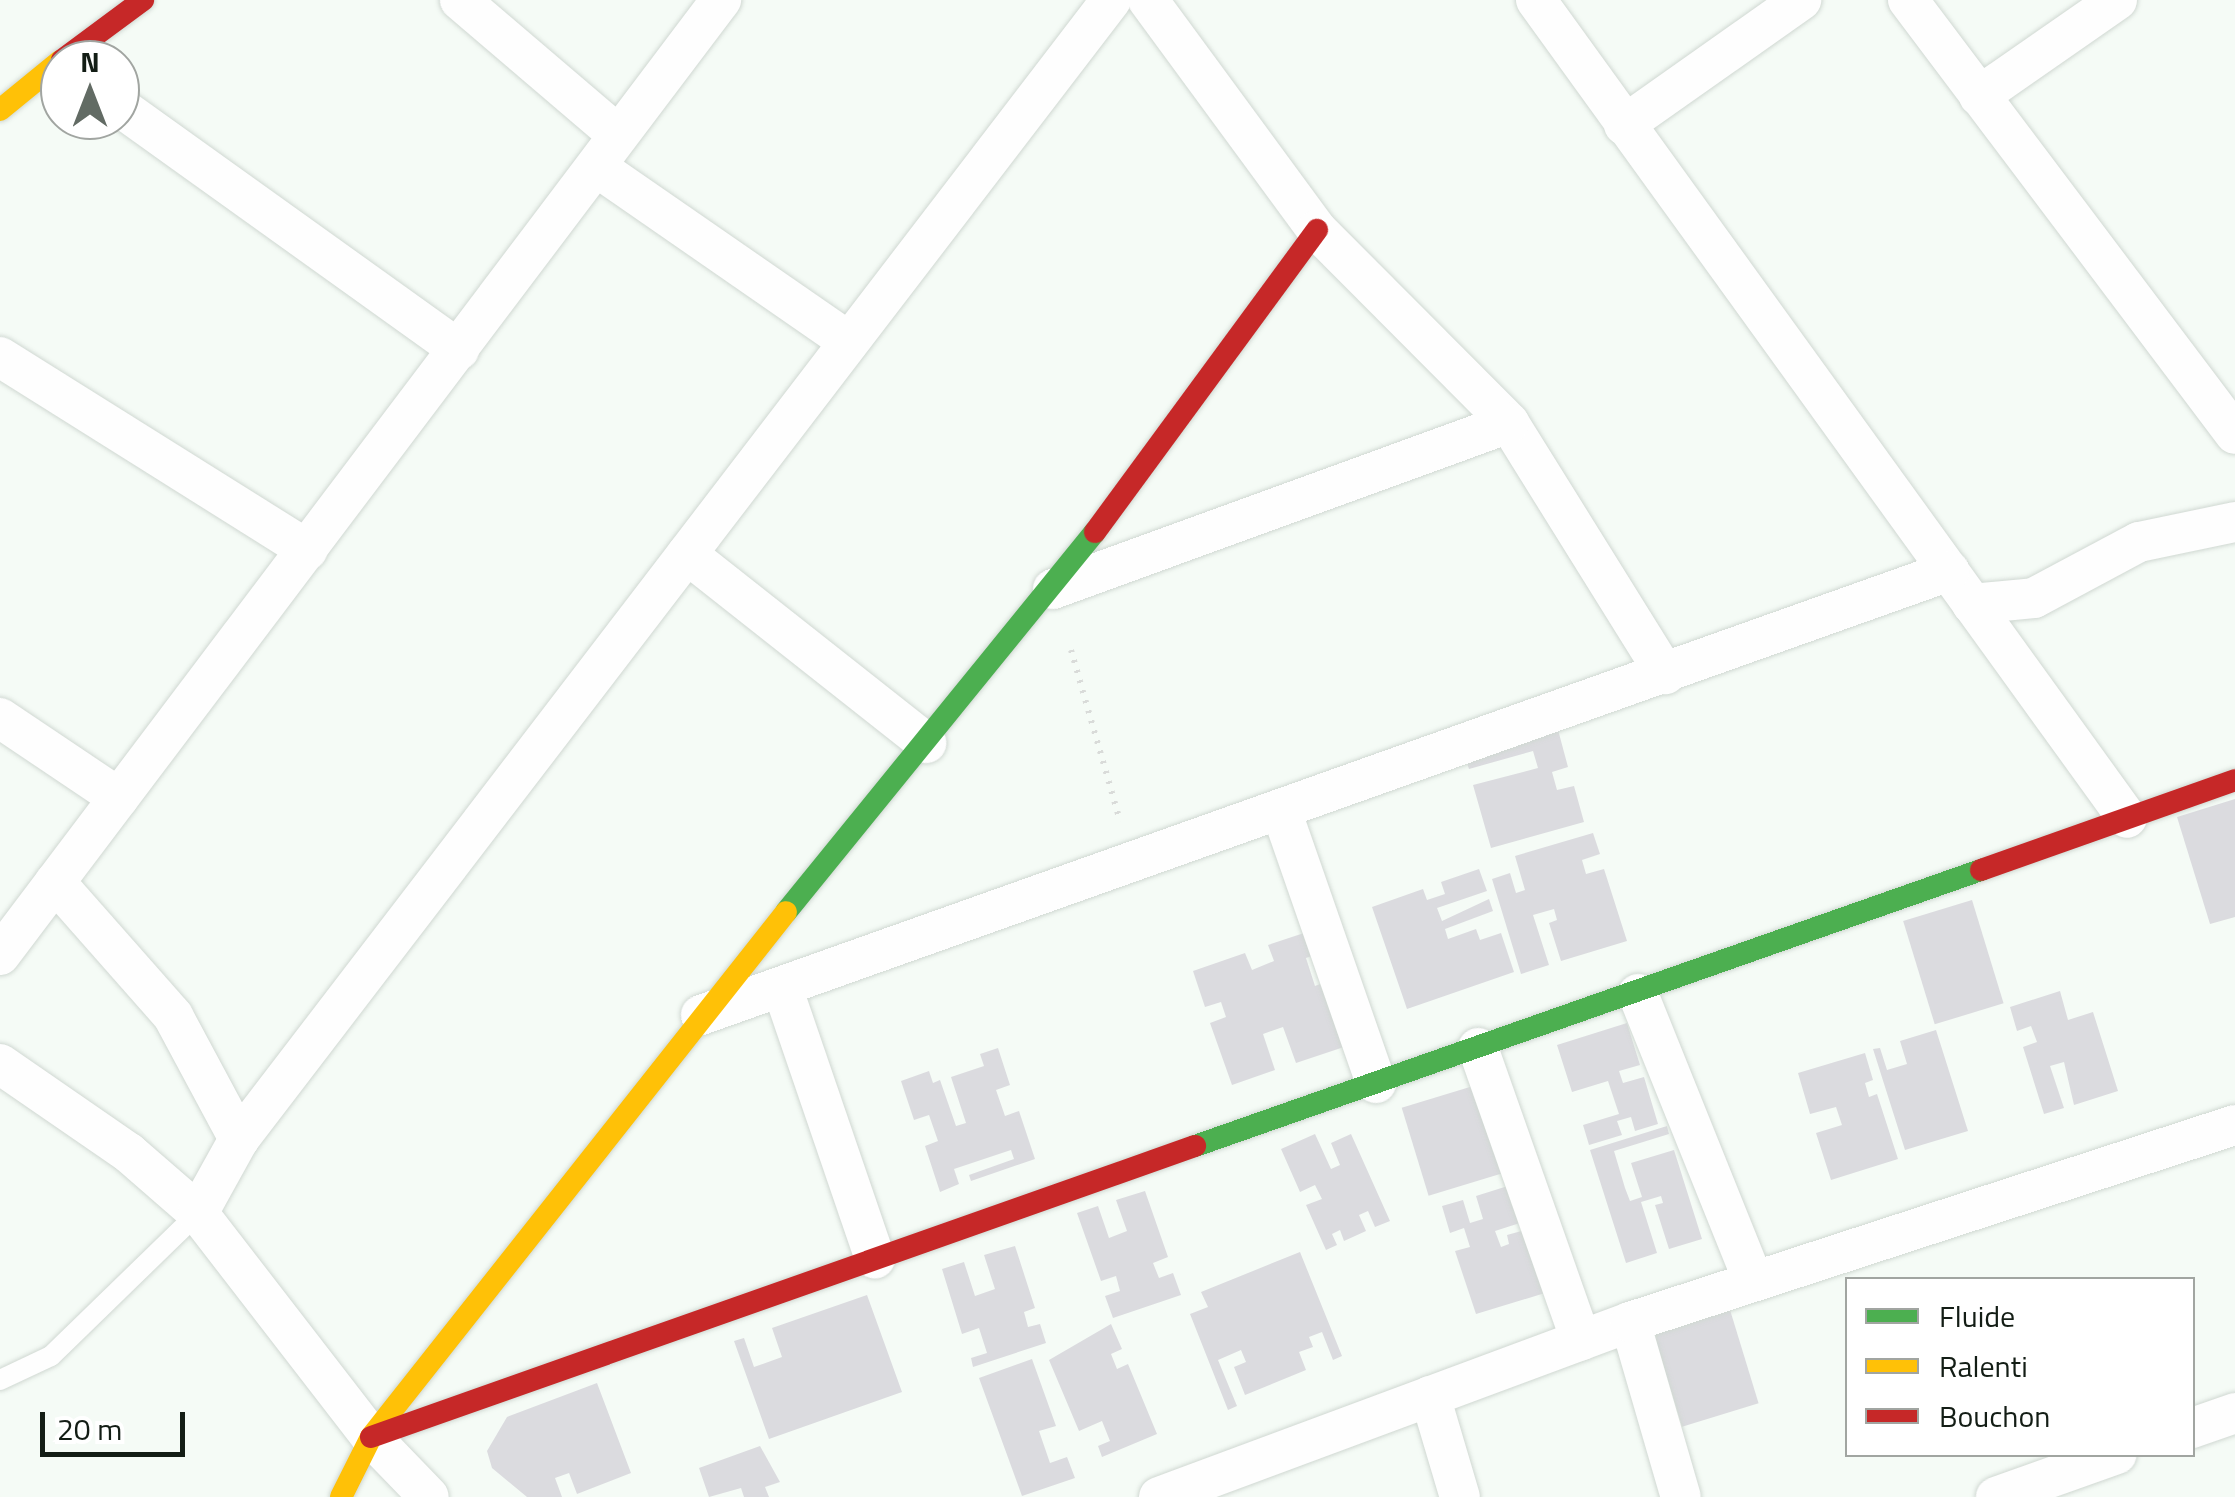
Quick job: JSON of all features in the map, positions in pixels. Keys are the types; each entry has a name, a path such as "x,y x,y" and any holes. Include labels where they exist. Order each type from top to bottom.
{"street":[{"path":"89,40 143,0"},
{"path":"460,0 608,151 849,342"},
{"path":"0,955 721,0"},
{"path":"198,1214 239,1139 1111,0"},
{"path":"1148,0 1317,230 1509,423 1665,674"},
{"path":"1536,0 2127,818"},
{"path":"1624,125 1802,0"},
{"path":"1908,0 2235,434"},
{"path":"1980,96 2117,0"},
{"path":"0,110 40,78"},
{"path":"140,120 460,350"},
{"path":"341,1497 370,1437 702,1015 1053,589 1317,230"},
{"path":"0,357 308,550"},
{"path":"1053,589 1509,423"},
{"path":"1972,604 2034,598 2139,542 2235,522"},
{"path":"686,554 926,742"},
{"path":"702,1015 1282,813 1949,571"},
{"path":"0,718 119,798"},
{"path":"370,1437 1376,1082 1638,994 2235,780"},
{"path":"1282,813 1376,1082"},
{"path":"56,882 173,1016 239,1139"},
{"path":"782,987 875,1260"},
{"path":"1638,994 1753,1280"},
{"path":"1478,1048 1581,1340"},
{"path":"0,1064 128,1153 198,1214 370,1437 430,1497"},
{"path":"1158,1497 1630,1322 2235,1125"},
{"path":"1630,1322 1681,1497"},
{"path":"1430,1396 1460,1497"},
{"path":"2195,1427 2235,1413"},
{"path":"1996,1497 2108,1457"}],"lane":[{"path":"0,1380 51,1356 198,1214"}],"path":[{"path":"1053,589 1133,865"}],"building":[{"path":"1557,726 1568,767 1552,772 1557,790 1574,786 1584,822 1491,848 1473,785 1538,768 1533,751 1469,769 1466,760"},
{"path":"2235,799 2235,917 2210,924 2177,817"},
{"path":"1593,833 1600,854 1582,860 1586,874 1604,869 1627,941 1561,961 1549,923 1557,920 1554,909 1533,915 1549,965 1521,974 1492,879 1510,873 1516,893 1525,890 1515,856"},
{"path":"1479,869 1487,891 1437,908 1442,921 1489,899 1493,911 1445,929 1448,939 1476,929 1480,940 1501,933 1514,972 1407,1009 1372,907 1423,889 1427,900 1445,894 1441,882"},
{"path":"1972,900 2004,1003 1935,1024 1903,921"},
{"path":"1307,932 1315,955 1306,958 1315,986 1325,982 1347,1046 1296,1063 1283,1027 1263,1034 1275,1070 1232,1085 1210,1023 1226,1017 1221,1002 1205,1007 1193,971 1245,953 1252,970 1274,961 1268,945"},
{"path":"2060,991 2068,1020 2093,1012 2118,1091 2074,1105 2064,1062 2050,1066 2064,1108 2044,1114 2023,1047 2037,1042 2031,1026 2017,1031 2010,1007"},
{"path":"1627,1023 1640,1065 1619,1071 1623,1083 1644,1077 1658,1124 1635,1131 1631,1117 1617,1121 1622,1135 1589,1145 1583,1125 1619,1114 1608,1081 1572,1092 1557,1045"},
{"path":"1936,1030 1968,1131 1905,1150 1873,1049 1880,1048 1887,1070 1907,1064 1900,1041"},
{"path":"998,1048 1010,1085 996,1090 1005,1116 1019,1111 1035,1159 971,1181 969,1175 1014,1159 1011,1150 954,1169 959,1184 940,1192 925,1146 938,1141 929,1115 914,1120 901,1081 929,1071 933,1083 940,1080 956,1126 966,1123 951,1077 984,1066 980,1054"},
{"path":"1865,1053 1873,1080 1865,1083 1869,1097 1877,1094 1898,1159 1831,1180 1816,1133 1842,1125 1836,1107 1810,1114 1798,1073"},
{"path":"1483,1083 1510,1171 1429,1196 1402,1108"},
{"path":"1667,1126 1669,1134 1614,1151 1625,1188 1630,1201 1642,1197 1631,1163 1674,1150 1702,1239 1669,1249 1655,1205 1663,1203 1661,1196 1641,1202 1657,1253 1626,1263 1590,1150"},
{"path":"1315,1134 1331,1169 1340,1165 1331,1143 1351,1134 1390,1221 1375,1227 1368,1211 1359,1215 1366,1231 1344,1241 1340,1230 1332,1234 1337,1245 1326,1250 1306,1205 1322,1199 1315,1185 1300,1192 1281,1149"},
{"path":"1511,1185 1523,1222 1495,1231 1501,1247 1509,1244 1507,1235 1525,1230 1545,1293 1476,1314 1455,1251 1470,1247 1464,1228 1450,1233 1442,1206 1463,1200 1470,1223 1483,1219 1476,1196"},
{"path":"1145,1191 1168,1257 1153,1263 1159,1278 1173,1273 1181,1295 1113,1318 1105,1296 1120,1291 1116,1276 1101,1281 1077,1213 1098,1206 1109,1238 1127,1231 1116,1200"},
{"path":"1015,1246 1035,1308 1024,1312 1028,1327 1040,1324 1046,1343 973,1367 971,1358 987,1353 979,1328 962,1334 942,1269 964,1262 975,1296 995,1289 984,1255"},
{"path":"1300,1252 1342,1356 1333,1360 1322,1332 1309,1337 1313,1347 1299,1352 1306,1370 1245,1395 1234,1367 1246,1362 1241,1350 1218,1360 1237,1406 1228,1410 1190,1314 1208,1307 1201,1292"},
{"path":"867,1295 902,1392 769,1439 734,1341 744,1338 754,1367 782,1357 772,1328"},
{"path":"1727,1300 1759,1403 1682,1427 1650,1323"},
{"path":"1111,1324 1122,1349 1111,1354 1117,1369 1128,1364 1157,1434 1102,1457 1098,1446 1110,1441 1102,1421 1079,1431 1049,1360"},
{"path":"1032,1359 1056,1426 1039,1431 1050,1463 1067,1457 1075,1478 1022,1496 979,1378"},
{"path":"597,1383 631,1473 577,1494 569,1473 555,1478 562,1497 527,1497 492,1468 487,1451 507,1417"},
{"path":"760,1446 780,1482 765,1487 769,1497 744,1497 741,1488 709,1497 699,1468"}],"traffic: fast":[{"path":"786,912 1095,532"},
{"path":"1195,1146 1981,870"}],"traffic: slow":[{"path":"0,110 40,77"},
{"path":"341,1497 371,1437 786,912"}],"traffic: jam":[{"path":"89,40 143,0"},
{"path":"1095,532 1317,230"},
{"path":"1981,870 2235,780"},
{"path":"371,1437 1195,1146"}]}
